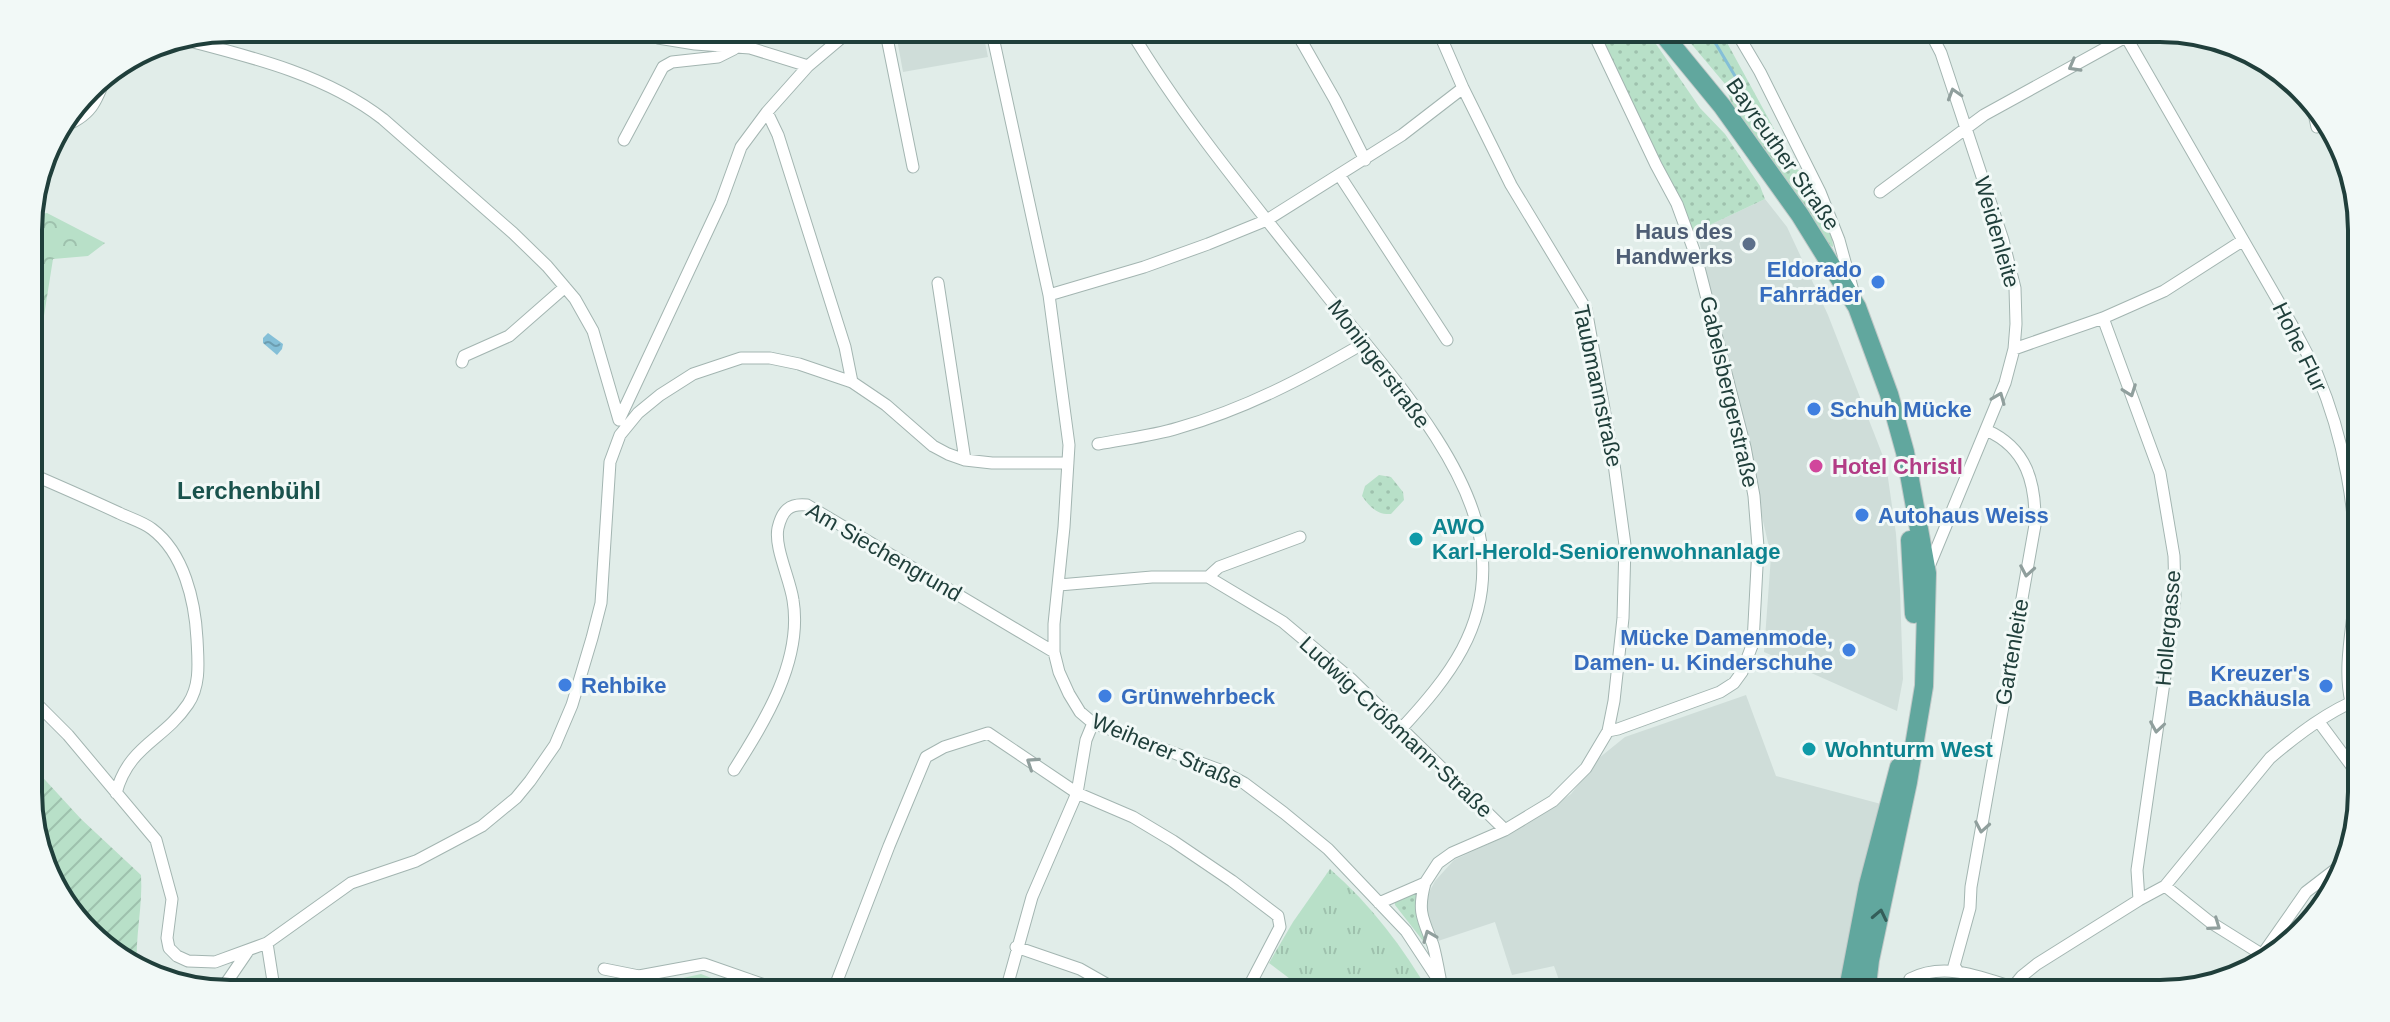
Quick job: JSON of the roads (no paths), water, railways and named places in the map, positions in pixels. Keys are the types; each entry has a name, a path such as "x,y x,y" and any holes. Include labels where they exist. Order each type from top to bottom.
{"main road":[{"name":"Bayreuther Straße","path":"1669,42 1722,106 1800,215 1857,307 1879,365 1905,452 1927,573 1924,686 1918,733 1870,960 1869,980"},
{"name":"Bayreuther Straße","path":"1835,272 1894,449 1912,551 1914,597 1913,681 1907,730 1868,885 1849,980"}],"street":[{"path":"689,42 750,48 808,66"},
{"path":"619,420 715,216 741,147 808,66 836,42"},
{"path":"888,42 913,167"},
{"name":"Weiherer Straße","path":"994,42 1049,295 1064,405 1068,463 1054,652 1069,694 1080,712 1093,723 1220,770 1244,783 1328,849 1406,931 1436,980"},
{"name":"Moningerstraße","path":"1138,42 1190,121 1426,423 1463,483 1478,524 1483,555 1481,593 1474,626 1462,652 1433,694 1401,729"},
{"path":"1302,42 1365,160"},
{"name":"Taubmannstraße","path":"1443,42 1511,185 1586,309 1625,545 1623,618 1608,731"},
{"name":"Gabelsbergerstraße","path":"1598,42 1677,204 1696,256 1745,447 1754,496 1758,547 1753,643 1742,672 1734,683 1720,692 1608,731"},
{"name":"Bayreuther Straße","path":"1742,42 1820,192 1839,240 1857,307"},
{"name":"Weidenleite","path":"1927,573 2005,383 2014,349 2015,288 2003,240 1935,42"},
{"path":"1880,192 1984,115 2107,42"},
{"name":"Hohe Flur","path":"2130,42 2292,325 2317,375 2332,417 2348,488"},
{"path":"202,45 275,65 366,105 513,233 575,299 593,331 619,420 620,435"},
{"path":"624,140 663,67 672,62 718,57 735,48"},
{"path":"1049,295 1157,262 1267,220 1365,160 1463,88"},
{"path":"78,119 96,99"},
{"path":"767,112 778,135 845,347 852,382"},
{"path":"1340,176 1447,340"},
{"path":"2014,349 2103,318 2164,291 2242,241"},
{"path":"938,283 965,460"},
{"path":"462,362 464,356 509,336 565,287"},
{"name":"Hollergasse","path":"2103,318 2160,473 2174,556 2175,596 2137,870 2139,900"},
{"path":"1098,444 1176,429 1242,406 1303,378 1364,343"},
{"path":"230,980 257,948 351,883 416,861 482,826 516,798 542,765 555,745 572,705 601,603 607,485 610,462 620,435 638,413 693,374 741,358 770,358 799,364 852,382 886,405 933,446 965,460 1068,463"},
{"name":"Gartenleite","path":"1957,970 1954,966 1970,908 1971,887 2035,525 2035,507 2025,464 2017,450 1986,430"},
{"path":"42,479 151,528 180,563 196,614 199,671 190,701 174,722 128,764 116,793"},
{"name":"Am Siechengrund","path":"734,770 766,718 789,657 794,601 777,533 787,509 795,503 807,505 1054,652"},
{"path":"1059,585 1152,577 1208,577 1219,567 1300,537"},
{"name":"Ludwig-Crößmann-Straße","path":"1208,577 1283,622 1351,679 1505,830"},
{"path":"2020,980 2037,964 2165,886 2270,758 2288,742 2348,705"},
{"path":"42,709 68,735 156,840 172,899 167,938 169,948 188,961 215,962 257,948"},
{"path":"2319,722 2348,761"},
{"path":"1008,980 1032,897 1077,793 1086,740 1093,723"},
{"path":"1440,980 1421,910 1425,883 1438,863 1452,853 1505,830 1553,801 1586,768 1608,731"},
{"path":"837,980 926,757 944,747 988,733 1077,793 1133,817 1173,841 1278,916 1280,927 1252,980"},
{"path":"2275,941 2306,892 2329,875"},
{"path":"1379,903 1425,883"},
{"path":"2165,886 2210,922 2258,952"},
{"path":"1016,947 1080,969 1099,980"},
{"path":"257,948 270,980"},
{"path":"604,969 639,976 704,964 750,980"},
{"path":"1910,980 1923,972 1957,970 1983,980"}],"water":[{"path":"268,333 283,344 277,355 263,343"}],"waterway":[{"path":"1714,42 1735,76"}],"place":[{"name":"Haus des Handwerks","path":"1749,244"},
{"name":"Eldorado Fahrräder","path":"1878,282"},
{"name":"Schuh Mücke","path":"1814,409"},
{"name":"Hotel Christl","path":"1816,466"},
{"name":"Autohaus Weiss","path":"1862,515"},
{"name":"AWO Karl-Herold-Seniorenwohnanlage","path":"1416,539"},
{"name":"Mücke Damenmode, Damen- u. Kinderschuhe","path":"1849,650"},
{"name":"Rehbike","path":"565,685"},
{"name":"Kreuzer's Backhäusla","path":"2326,686"},
{"name":"Grünwehrbeck","path":"1105,696"},
{"name":"Wohnturm West","path":"1809,749"}],"district":[{"name":"Lerchenbühl","path":"249,490"}]}
